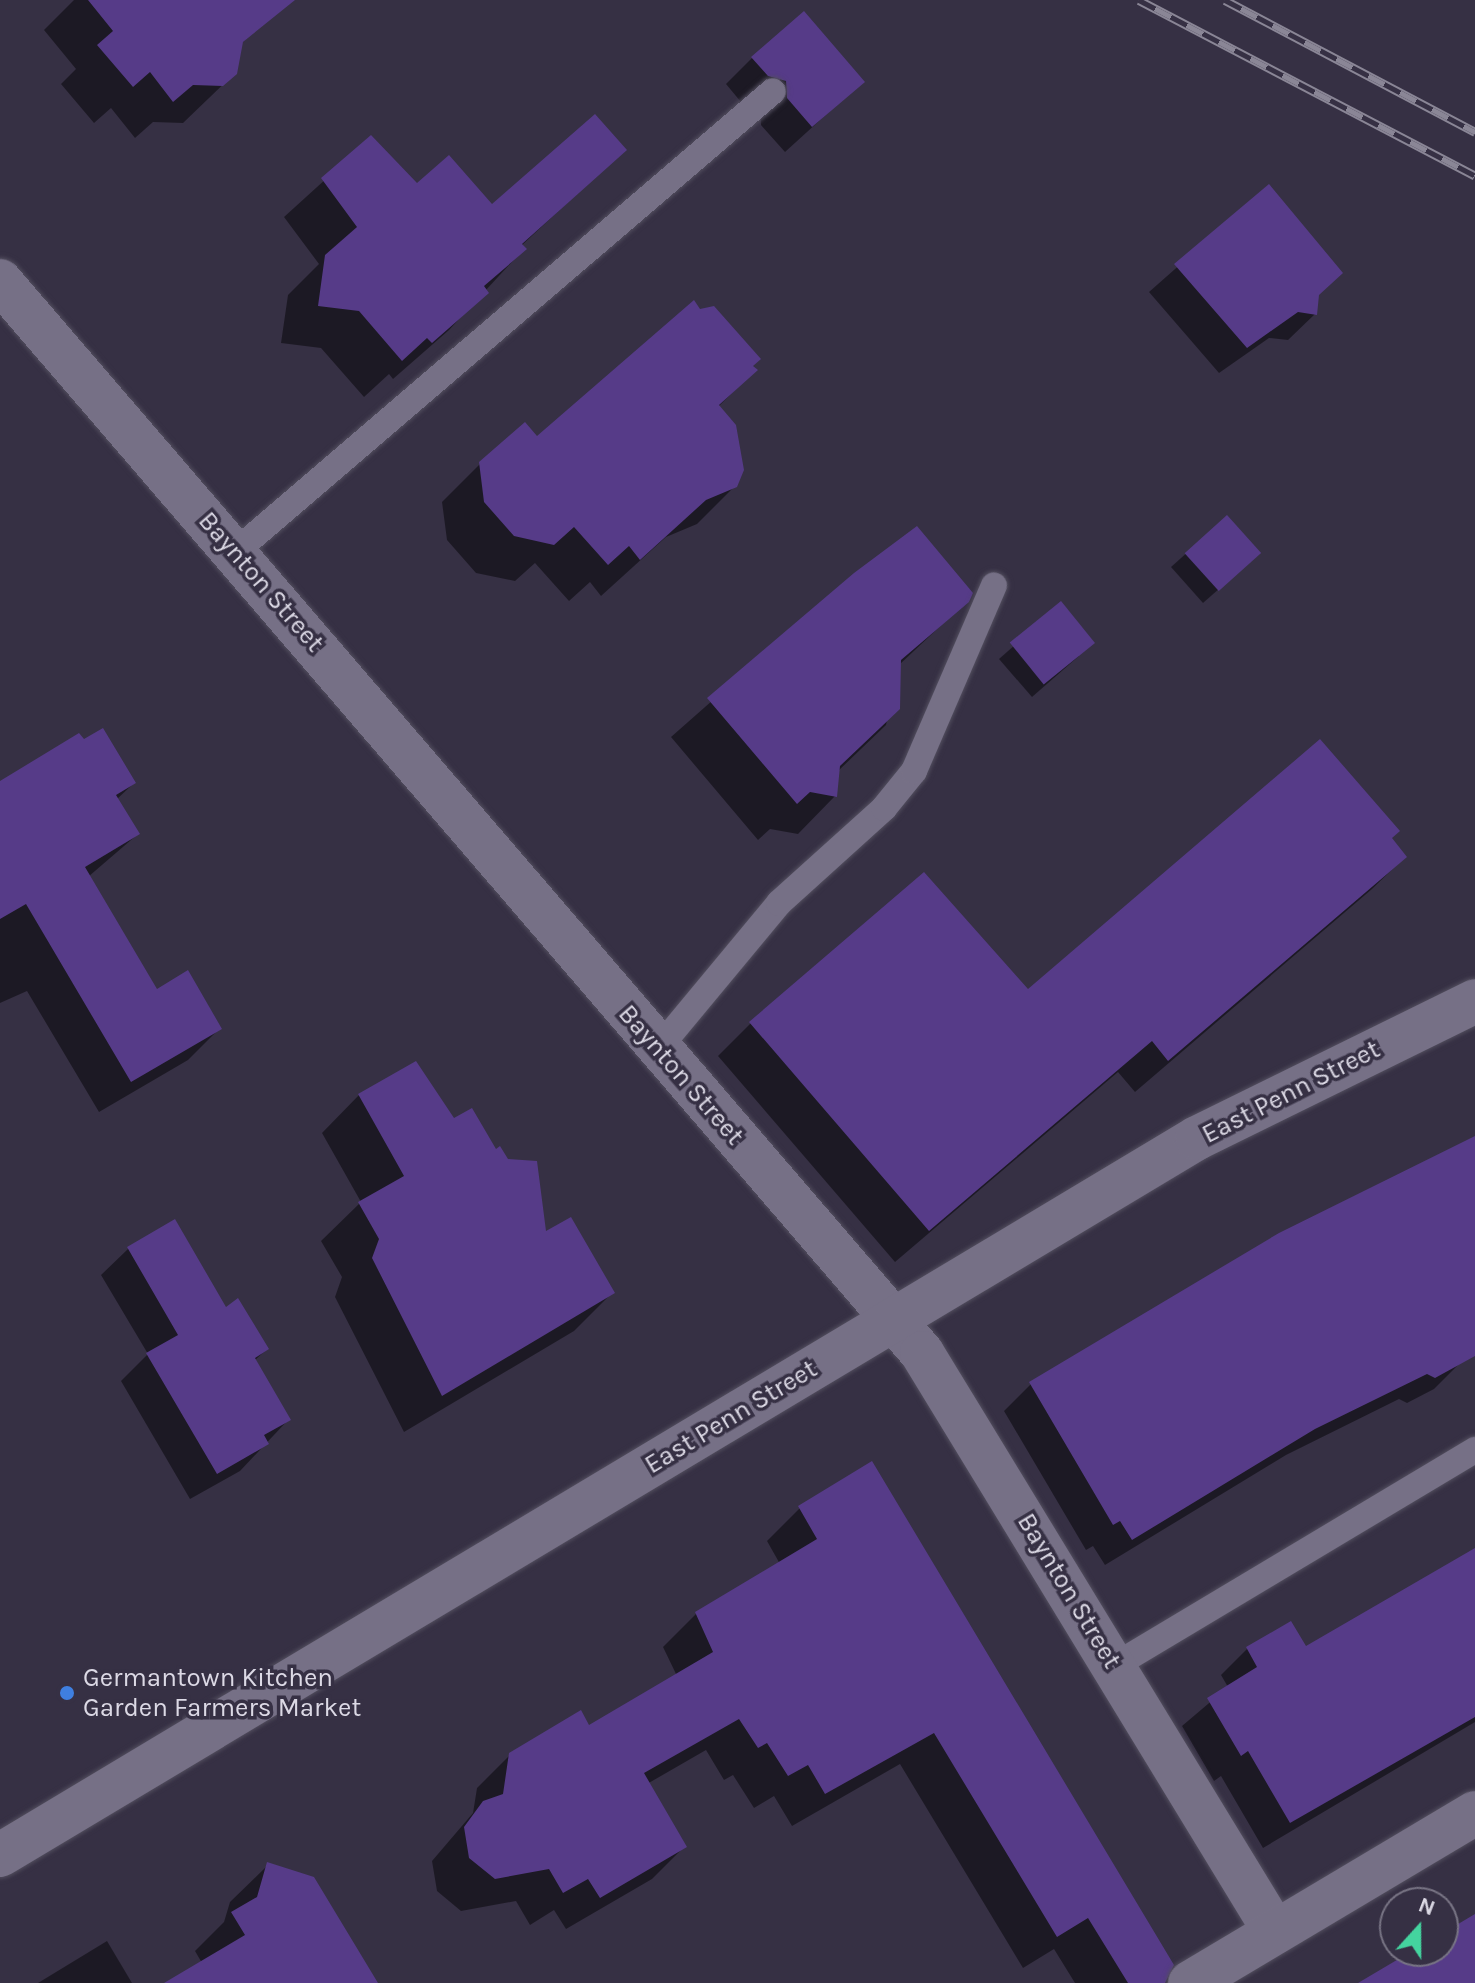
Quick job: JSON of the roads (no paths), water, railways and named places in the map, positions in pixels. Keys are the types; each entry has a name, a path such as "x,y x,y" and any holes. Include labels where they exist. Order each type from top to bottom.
{"street":[{"name":"Baynton Street","path":"0,281 894,1320 947,1386 1275,1932"},
{"name":"East Penn Street","path":"0,1855 1197,1138 1475,1001"},
{"path":"1190,1983 1475,1813"}],"lane":[{"path":"235,552 584,258 773,91"},
{"path":"658,1049 779,903 884,808 914,771 994,585"},
{"path":"1114,1666 1475,1450"}],"railway":[{"path":"1139,0 1475,176"},
{"path":"1225,0 1475,132"}],"place":[{"name":"Germantown Kitchen Garden Farmers Market","path":"67,1693"}]}
